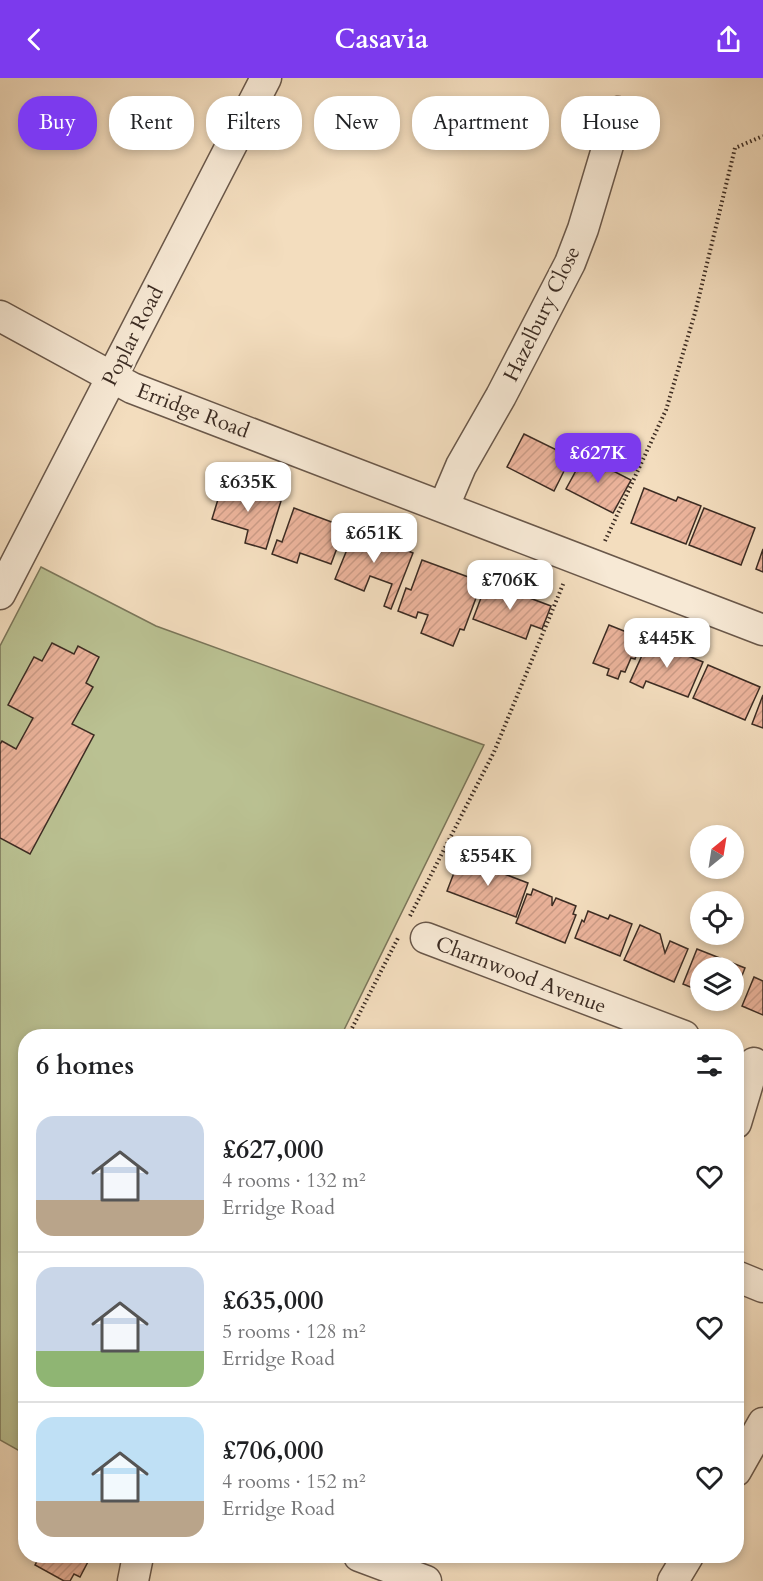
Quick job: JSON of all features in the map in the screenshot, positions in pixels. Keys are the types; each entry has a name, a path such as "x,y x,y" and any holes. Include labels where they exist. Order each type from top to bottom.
{"street":[{"name":"Poplar Road","path":"0,594 266,78"},
{"name":"Hazelbury Close","path":"444,506 461,466 501,396 570,263 584,229 607,150"},
{"name":"Erridge Road","path":"0,316 132,388 763,630"},
{"name":"Charnwood Avenue","path":"412,930 666,1029"},
{"path":"744,1090 751,1062"},
{"path":"744,1279 763,1287"},
{"path":"744,1457 763,1423"},
{"path":"133,1581 137,1563"},
{"path":"378,1563 426,1581"},
{"path":"673,1581 683,1563"}],"path":[{"path":"604,545 666,410 695,313 735,148 763,136"},
{"path":"352,1029 412,930 494,752 566,577"}],"green space":[{"path":"41,567 156,626 484,745 344,1029 18,1029 18,1450 0,1440 0,646"}],"building":[{"path":"524,434 571,457 554,491 507,467"},
{"path":"584,456 631,480 613,513 566,489"},
{"path":"223,483 281,501 266,549 245,543 248,530 212,519"},
{"path":"644,488 676,501 678,497 701,506 686,544 631,523"},
{"path":"294,508 345,527 331,564 300,553 297,563 272,554 277,540 282,542"},
{"path":"704,508 755,528 741,565 689,545"},
{"path":"355,530 413,553 391,609 384,606 392,584 370,576 364,591 335,579"},
{"path":"763,549 763,572 756,569"},
{"path":"422,560 482,582 464,630 460,629 453,646 421,633 428,615 418,612 416,618 398,611 406,588 411,590"},
{"path":"487,582 551,606 542,629 531,625 526,639 473,619"},
{"path":"609,625 639,637 638,640 641,642 635,659 631,658 625,672 621,671 618,679 607,675 609,669 593,663"},
{"path":"649,640 703,662 688,697 646,681 643,688 630,682"},
{"path":"52,643 74,654 78,646 99,657 86,683 93,687 72,724 94,735 30,854 0,838 0,744 2,741 16,749 33,718 8,705 34,657 42,661"},
{"path":"708,665 760,687 745,720 693,698"},
{"path":"763,695 763,728 752,724"},
{"path":"460,857 528,883 516,917 447,891"},
{"path":"533,889 552,897 552,906 556,898 576,906 573,914 576,915 565,943 516,923 527,894 531,895"},
{"path":"588,911 608,919 610,915 632,924 620,956 575,938"},
{"path":"640,925 660,934 665,953 670,941 688,949 674,982 624,960"},
{"path":"697,949 717,957 694,957"},
{"path":"690,966 690,987 683,984"},
{"path":"754,977 763,981 763,1015 744,1007 744,1001"},
{"path":"36,1563 87,1563 80,1577 74,1574 70,1581 64,1581 35,1565"}]}
